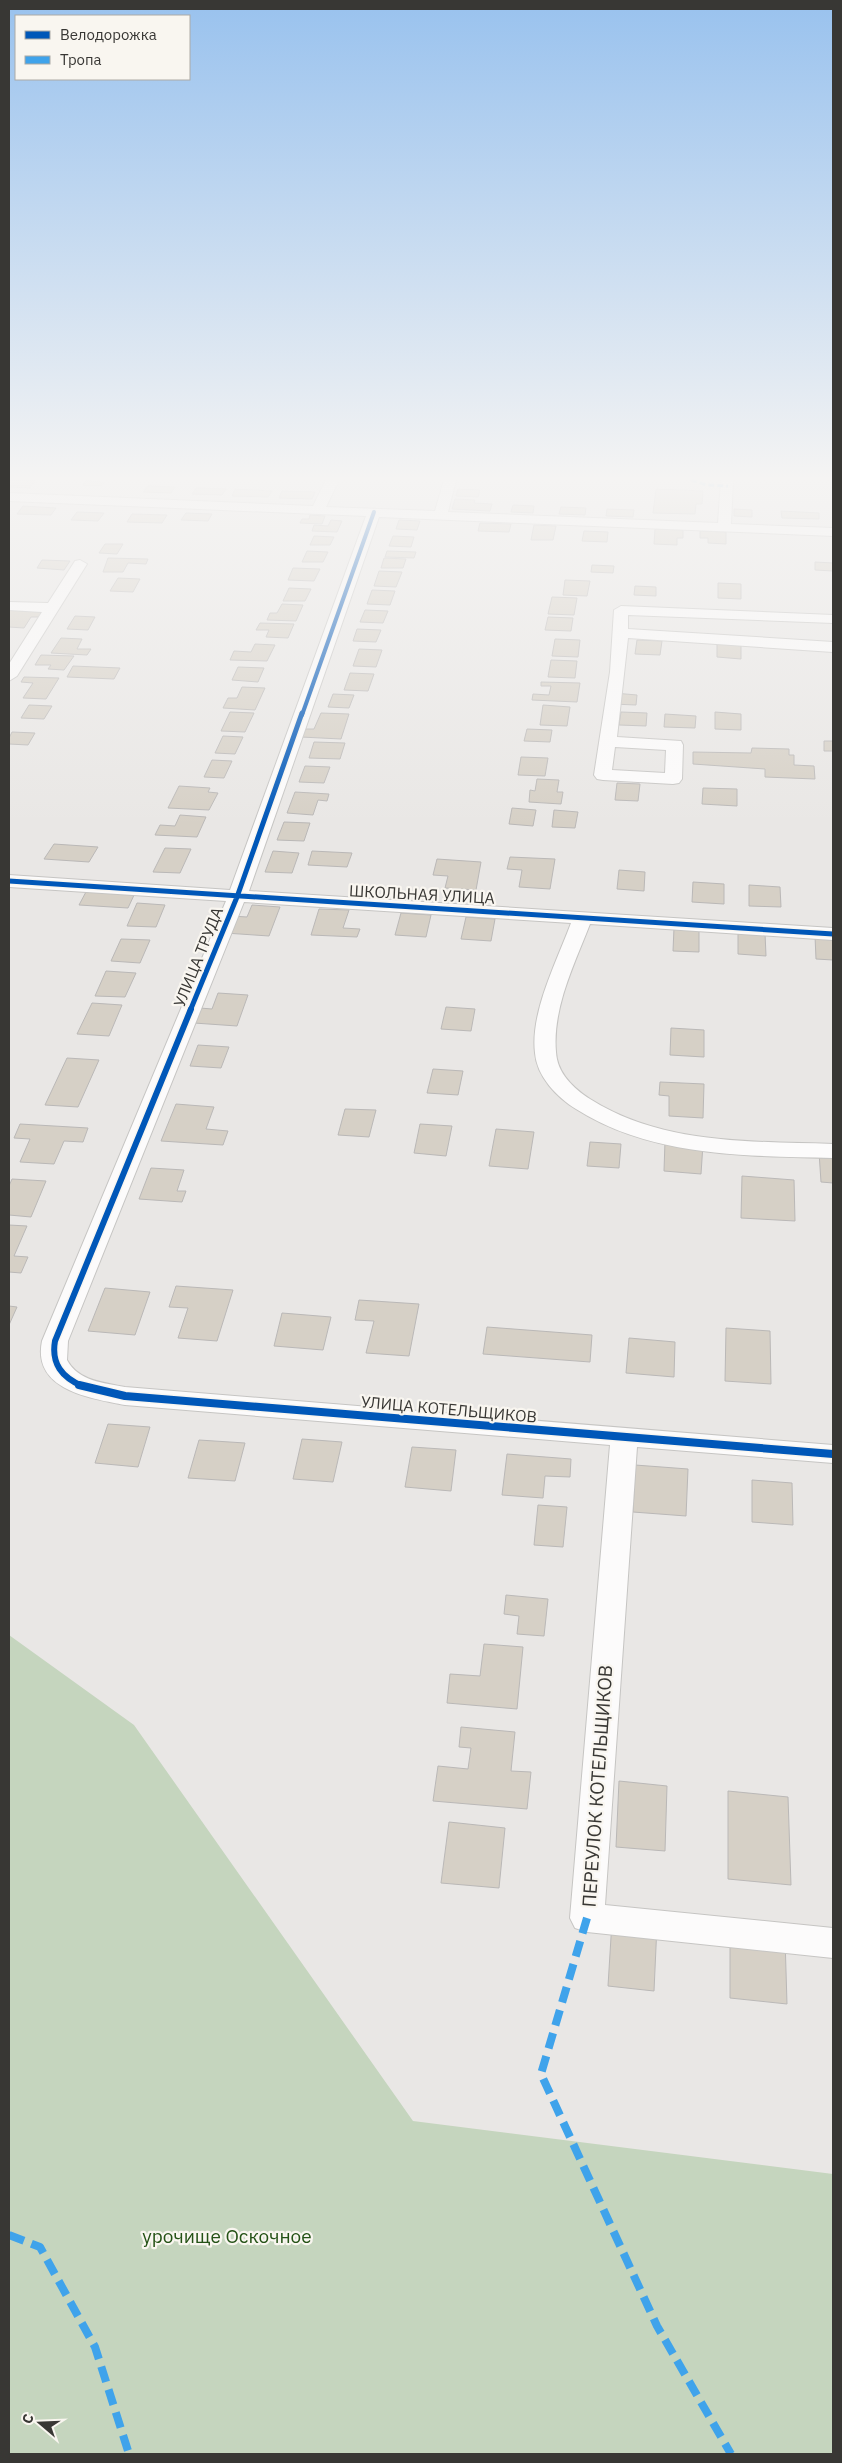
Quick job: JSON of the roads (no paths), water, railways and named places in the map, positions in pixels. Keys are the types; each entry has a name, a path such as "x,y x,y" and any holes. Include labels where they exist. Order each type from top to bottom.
{"street":[{"path":"9,676 60,595"},
{"name":"УЛИЦА ТРУДА","path":"66,1377 54,1360 55,1341 237,897 344,595"},
{"path":"9,606 52,608"},
{"path":"607,742 621,633 621,610 833,619"},
{"path":"621,633 833,647"},
{"name":"ШКОЛЬНАЯ УЛИЦА","path":"9,881 833,934"},
{"path":"583,917 556,987 544,1045 549,1068 562,1089 593,1113 635,1131 684,1142 833,1151"},
{"name":"УЛИЦА КОТЕЛЬЩИКОВ","path":"66,1377 87,1388 125,1396 833,1454"},
{"name":"ПЕРЕУЛОК КОТЕЛЬЩИКОВ","path":"624,1437 586,1918 833,1943"}],"park label":[{"name":"урочище Оскочное","path":"227,2236"}]}
